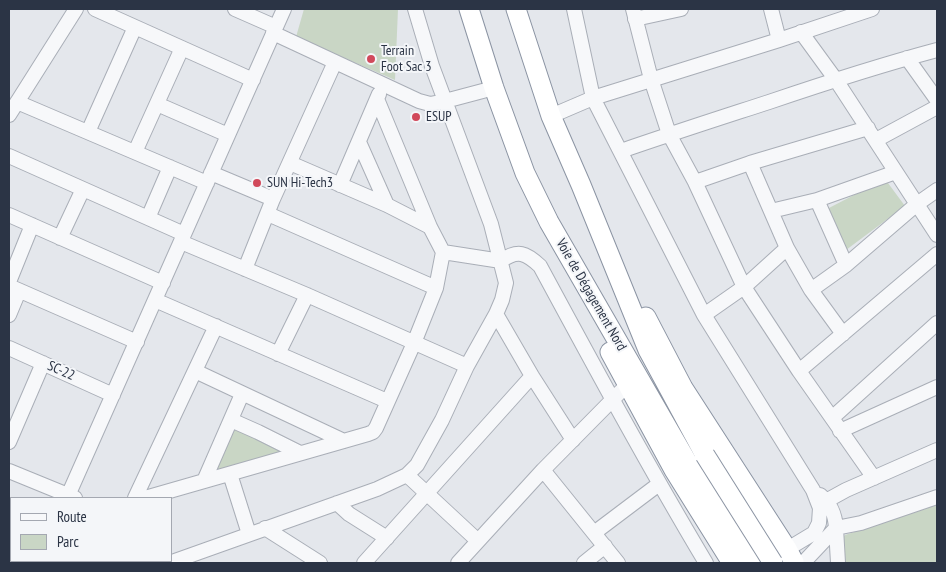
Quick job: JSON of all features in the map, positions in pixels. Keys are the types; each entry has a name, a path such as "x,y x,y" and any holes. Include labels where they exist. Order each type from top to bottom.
{"highway":[{"name":"Voie de Dégagement Nord","path":"469,9 494,88 525,173 549,222 686,460 751,563"},
{"name":"Voie de Dégagement Nord","path":"516,9 551,116 648,350 705,454 785,560"},
{"path":"549,222 563,262 627,384 674,470 732,563"},
{"path":"606,245 636,295 683,388 785,560"}],"street":[{"path":"9,115 76,9"},
{"path":"95,9 253,80"},
{"path":"235,9 335,62 419,101 430,104 494,88"},
{"path":"70,497 113,395 284,9"},
{"path":"184,561 265,528 377,489 407,475 414,469 427,448 502,300 506,283 491,224 432,66 415,9"},
{"path":"574,9 593,98 704,315 823,505"},
{"path":"681,9 634,14 651,79 669,134 695,182 744,287 799,371 874,478"},
{"path":"771,9 779,40"},
{"path":"551,116 593,98 802,32 834,14 872,9"},
{"path":"88,132 135,27"},
{"path":"802,32 876,140 937,235"},
{"path":"135,152 182,48"},
{"path":"621,151 836,80 937,50"},
{"path":"907,58 937,100"},
{"path":"245,269 273,199 335,62"},
{"path":"340,185 383,84"},
{"path":"148,497 344,442 373,432 376,428 436,288 443,252 430,227 377,99"},
{"path":"17,102 170,167 273,199"},
{"path":"157,104 228,136"},
{"path":"876,140 937,106"},
{"path":"695,182 750,163 868,128"},
{"path":"359,142 387,206"},
{"path":"9,156 148,218 245,269 467,366"},
{"path":"290,163 430,227"},
{"path":"750,163 787,248 811,290 843,334"},
{"path":"148,218 170,167"},
{"path":"771,211 817,200 896,172"},
{"path":"60,238 83,189"},
{"path":"811,290 846,265 937,190"},
{"path":"817,200 846,265"},
{"path":"268,214 436,288"},
{"path":"9,215 163,283"},
{"path":"9,315 12,286 32,225"},
{"path":"704,315 744,287 787,248"},
{"path":"443,252 501,261 509,255 517,253 531,258 540,266 612,400 706,563"},
{"path":"799,371 937,254"},
{"path":"12,286 137,342"},
{"path":"278,354 306,295"},
{"path":"155,300 387,401"},
{"path":"496,314 532,376 573,440"},
{"path":"832,418 937,323"},
{"path":"135,497 216,326"},
{"name":"SC-22","path":"9,348 113,395"},
{"path":"9,442 43,363"},
{"path":"195,372 344,442"},
{"path":"364,563 532,376"},
{"path":"458,563 543,470 627,384"},
{"path":"840,431 937,388"},
{"path":"204,481 242,394"},
{"path":"231,420 300,453"},
{"path":"785,560 814,533 819,523 823,505 846,490 937,450"},
{"path":"543,470 618,563"},
{"path":"9,471 68,497"},
{"path":"230,474 249,534"},
{"path":"407,475 478,541"},
{"path":"594,533 659,484"},
{"path":"785,560 821,544 836,528 861,522 937,497"},
{"path":"337,503 349,514 387,538"},
{"path":"823,505 830,505 835,517 837,563"},
{"path":"265,528 320,563"},
{"path":"821,544 837,563"},
{"path":"584,563 605,546"}],"green space":[{"name":"Terrain Foot Sac 3","path":"304,9 398,9 395,80 296,37"},
{"path":"885,179 905,206 846,250 827,209"},
{"path":"235,426 289,449 212,473"},
{"path":"937,505 937,563 844,563 841,539 845,535"}],"place":[{"name":"Terrain Foot Sac 3","path":"371,59"},
{"name":"ESUP","path":"416,117"},
{"name":"SUN Hi-Tech3","path":"257,183"}]}
